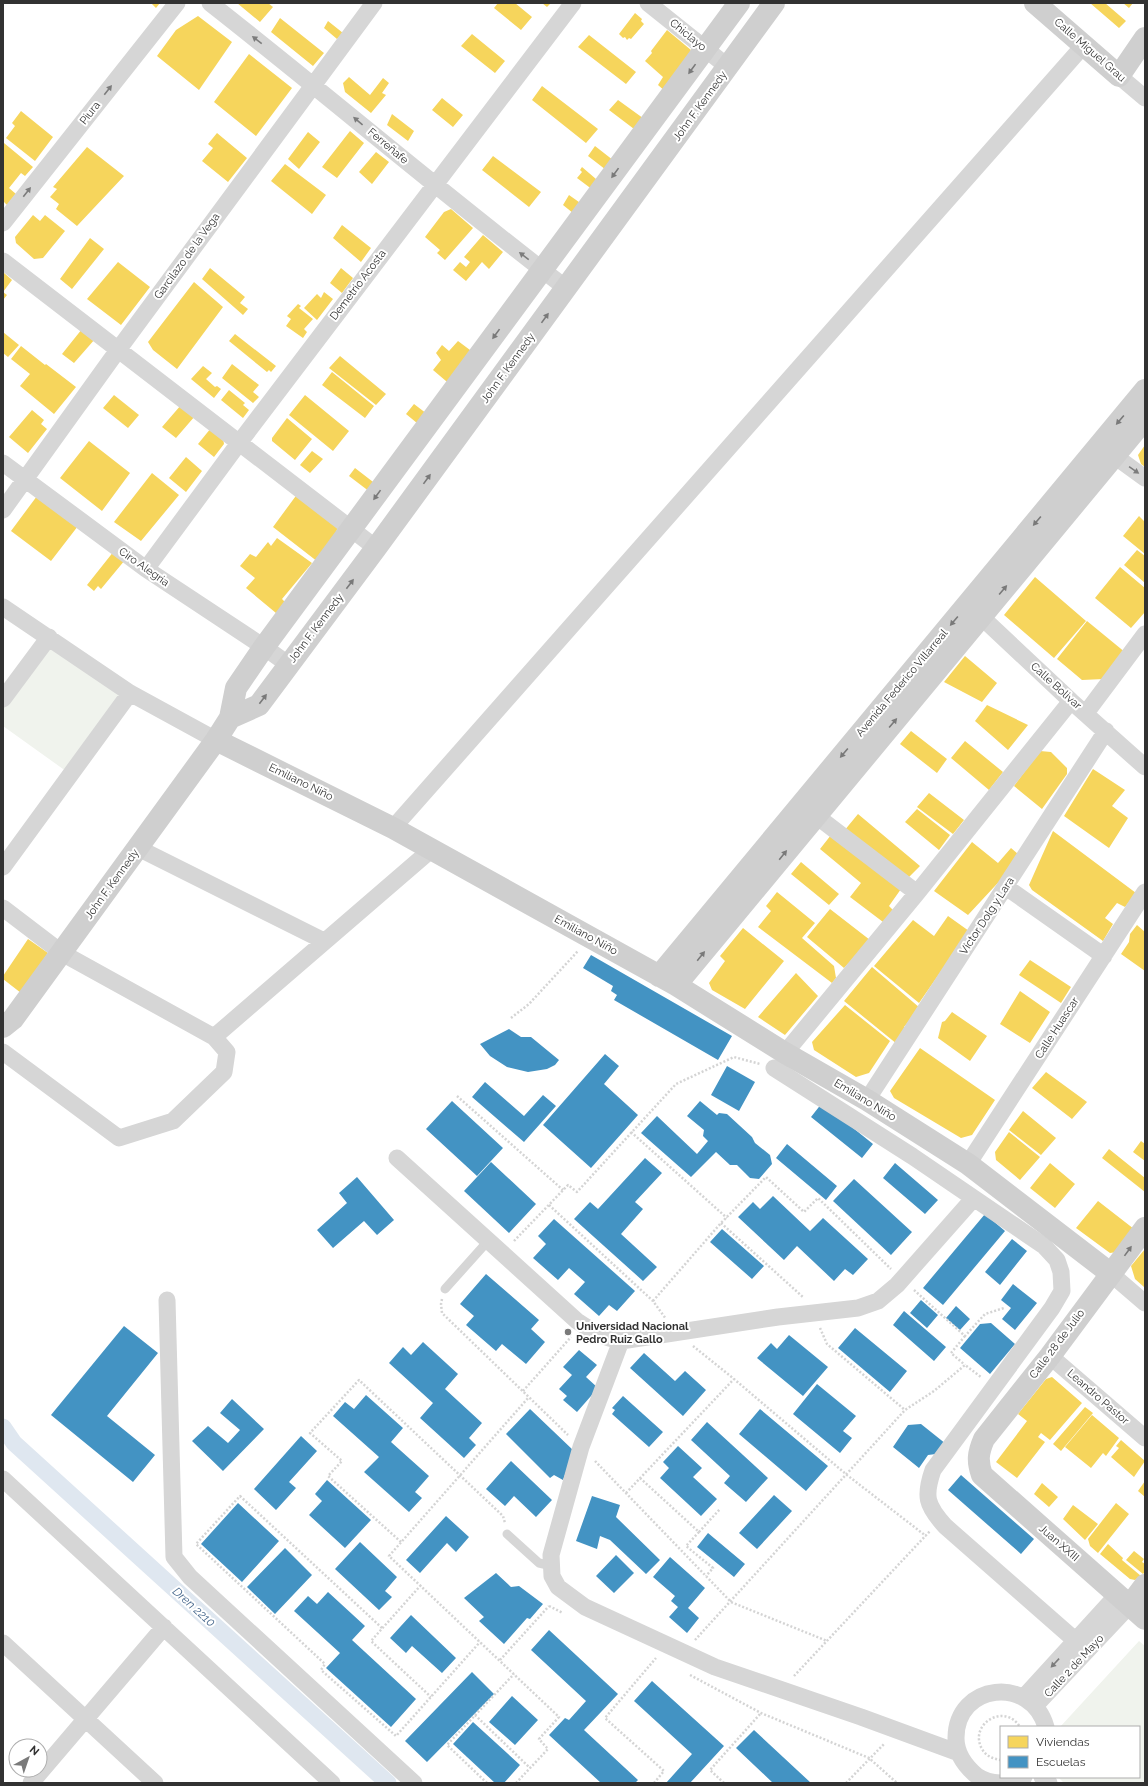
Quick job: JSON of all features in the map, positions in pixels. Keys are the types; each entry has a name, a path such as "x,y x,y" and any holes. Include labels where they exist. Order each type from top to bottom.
{"street":[{"name":"Piura","path":"3,223 177,3"},
{"name":"Ferreñafe","path":"210,3 314,85 434,185 566,288"},
{"name":"Garcilazo de la Vega","path":"3,510 118,350 374,3"},
{"name":"Demetrio Acosta","path":"146,569 239,443 573,3"},
{"name":"Chiclayo","path":"648,3 728,67"},
{"name":"John F. Kennedy","path":"3,1027 13,1019 62,953 216,740 230,718 236,688 264,647 352,530 706,50 739,3"},
{"name":"John F. Kennedy","path":"230,718 259,705 376,548 774,3"},
{"name":"Calle Miguel Grau","path":"1035,3 1145,98"},
{"path":"1119,76 1145,38"},
{"path":"393,828 1084,45"},
{"path":"3,261 376,548"},
{"name":"Avenida Federico Villarreal","path":"667,981 1107,451 1145,390"},
{"name":"Avenida Federico Villarreal","path":"1107,451 1145,419"},
{"path":"1107,451 1145,478"},
{"name":"Ciro Alegria","path":"3,462 146,569 289,665"},
{"name":"Emiliano Niño","path":"3,607 130,693 216,740 432,849 667,981 780,1060 867,1100 968,1164 1110,1273 1145,1303"},
{"name":"Calle Bolivar","path":"975,610 1071,701 1145,767"},
{"path":"1086,713 1145,634"},
{"path":"3,699 49,638"},
{"path":"3,867 130,693"},
{"path":"1071,701 917,893 780,1060 973,1199 1044,1246 1057,1260 1061,1272 1062,1291 1052,1308 933,1470 928,1485 928,1500 934,1514 940,1520 1076,1641"},
{"name":"Víctor Dolg y Lara","path":"867,1100 1106,731"},
{"path":"809,810 917,893"},
{"path":"138,848 324,942"},
{"path":"214,1037 432,849"},
{"path":"1006,887 1104,956"},
{"name":"Calle Huascar","path":"968,1164 1145,892"},
{"path":"3,908 62,953 214,1037 227,1052 224,1072 173,1121 119,1138 3,1052"},
{"path":"397,1158 582,1325 608,1339 621,1341 778,1317 858,1308 878,1301 897,1285 973,1199"},
{"name":"Calle 28 de Julio","path":"978,1464 978,1453 984,1439 1050,1356 1110,1273 1145,1228"},
{"path":"167,1300 174,1557 190,1577 414,1783"},
{"path":"621,1341 581,1447 551,1555 552,1576 558,1587 585,1607 715,1667 959,1753"},
{"name":"Leandro Pastor","path":"1050,1356 1145,1438"},
{"name":"Juan XXIII","path":"978,1464 982,1475 1131,1606"},
{"path":"3,1479 332,1783"},
{"path":"1030,1702 1076,1641 1131,1606 1145,1585"},
{"name":"Calle 2 de Mayo","path":"1030,1702 1131,1606"},
{"path":"31,1783 164,1627"},
{"path":"3,1643 155,1783"},
{"path":"1022,1778 1009,1783 994,1783 980,1778 969,1770 960,1758 956,1744 956,1729 961,1715 969,1704 982,1696 996,1691 1010,1692 1030,1702 1043,1718 1046,1726"}],"lane":[{"path":"445,1289 488,1241"},
{"path":"508,1534 539,1563 552,1566"}],"path":[{"path":"511,1018 529,1004 578,952"},
{"path":"502,1254 568,1185 577,1192 676,1084 734,1057 780,1060"},
{"path":"457,1096 563,1190"},
{"path":"631,1132 726,1218"},
{"path":"653,1301 726,1218 766,1177 804,1212 818,1198 901,1279 964,1336"},
{"path":"549,1205 653,1301 675,1332 734,1379 847,1475 926,1536"},
{"path":"721,1224 808,1301 827,1344 905,1410"},
{"path":"994,1387 951,1353 964,1336 985,1314 1004,1308"},
{"path":"523,1391 582,1325"},
{"path":"684,1653 905,1410 934,1391 965,1365"},
{"path":"626,1493 734,1379"},
{"path":"401,1542 328,1476 342,1461 310,1433 359,1380 503,1516 508,1534"},
{"path":"516,1783 548,1748 539,1739 559,1717 389,1556 529,1396"},
{"path":"640,1478 699,1532"},
{"path":"382,1628 240,1496 196,1544 325,1664 321,1670 396,1736 480,1642"},
{"path":"706,1576 713,1568 686,1546 720,1509"},
{"path":"781,1690 940,1520"},
{"path":"421,1585 371,1641 431,1697"},
{"path":"500,1660 564,1591"},
{"path":"731,1602 827,1641"},
{"path":"549,1606 564,1613"},
{"path":"649,1654 661,1660"},
{"path":"654,1783 664,1771 605,1718 656,1658"},
{"path":"685,1673 761,1713 869,1758 897,1783"},
{"path":"487,1783 447,1745 514,1674"},
{"path":"724,1783 710,1770 761,1713"},
{"path":"475,1716 530,1768"},
{"path":"1000,1760 989,1756 980,1746 980,1732 982,1726 993,1717 1000,1716 1013,1719 1019,1726"},
{"path":"846,1783 882,1744 906,1734"}],"shaded area":[{"path":"49,637 130,693 70,774 3,726 3,699"},
{"path":"1139,1641 1145,1646 1145,1783 1064,1783 1059,1778 1140,1778 1140,1726 1061,1726"}],"building: Viviendas":[{"path":"151,3 160,3 156,8"},
{"path":"237,3 268,3 273,7 260,22"},
{"path":"498,3 515,3 532,17 521,30 494,8"},
{"path":"542,3 551,3 547,7"},
{"path":"1090,3 1105,3 1126,21 1119,28"},
{"path":"1123,3 1133,3 1129,8"},
{"path":"635,13 642,19 641,21 644,24 631,39 629,38 627,40 619,34"},
{"path":"198,16 232,42 199,90 157,56 176,30"},
{"path":"280,18 324,53 313,66 271,32"},
{"path":"328,21 343,33 337,39 324,28"},
{"path":"667,30 691,50 666,92 658,85 663,77 645,61"},
{"path":"472,34 505,61 495,73 461,46"},
{"path":"589,35 636,72 626,84 578,47"},
{"path":"249,54 292,88 256,136 214,102"},
{"path":"349,77 370,95 383,78 389,83 382,93 386,95 371,113 345,92 343,83"},
{"path":"542,86 598,129 586,143 532,100"},
{"path":"442,98 463,115 453,127 432,110"},
{"path":"618,100 647,121 638,132 609,110"},
{"path":"21,111 53,137 35,161 6,138 15,126 12,123"},
{"path":"392,114 414,131 408,141 387,125"},
{"path":"350,131 364,143 337,178 322,167"},
{"path":"308,132 320,142 299,169 288,159"},
{"path":"217,133 247,158 228,182 202,161 213,148 208,144"},
{"path":"4,143 33,167 25,176 21,173 9,188 16,194 7,205 3,201"},
{"path":"595,146 618,164 610,173 588,156"},
{"path":"87,147 124,176 77,226 56,209 59,204 50,197 57,189 53,187"},
{"path":"376,152 389,162 372,184 359,172"},
{"path":"493,156 541,192 529,207 482,170"},
{"path":"285,164 326,195 312,214 271,181"},
{"path":"582,167 603,185 597,193 577,178 582,172 580,170"},
{"path":"569,195 586,207 578,217 563,205"},
{"path":"451,209 473,228 445,260 437,253 440,250 425,237 444,212"},
{"path":"33,215 40,221 45,215 65,231 43,258 34,259 16,243 15,237"},
{"path":"342,225 371,248 361,262 333,238"},
{"path":"483,235 503,252 489,269 482,262 466,281 453,270 460,262 466,267 470,262 464,257"},
{"path":"90,238 104,249 72,289 60,279"},
{"path":"118,262 150,287 121,325 87,299"},
{"path":"210,268 245,297 240,303 248,309 243,315 202,279"},
{"path":"341,268 353,278 342,293 330,283"},
{"path":"3,272 12,280 3,292"},
{"path":"194,282 223,307 177,369 153,350 148,342"},
{"path":"3,292 7,295 3,300"},
{"path":"324,292 333,299 317,320 304,308 317,294 321,298"},
{"path":"298,304 301,306 299,308 313,319 304,329 307,332 303,338 286,326 291,319 287,316"},
{"path":"82,329 95,339 74,363 62,354"},
{"path":"3,332 19,345 8,357 3,353"},
{"path":"235,334 276,366 271,372 269,370 267,372 229,341"},
{"path":"458,341 478,356 453,387 433,370 441,360 436,353 442,345 449,351"},
{"path":"21,346 76,387 54,414 20,386 30,374 11,359"},
{"path":"340,356 386,394 376,405 329,368"},
{"path":"232,364 259,385 253,392 259,397 253,403 222,378"},
{"path":"203,366 212,373 206,379 215,387 217,386 221,389 214,398 191,379"},
{"path":"332,372 374,406 365,418 322,385"},
{"path":"229,390 245,403 243,405 249,410 243,418 221,400"},
{"path":"114,395 139,415 128,428 103,408"},
{"path":"305,395 349,431 333,451 289,415"},
{"path":"414,404 431,417 423,428 406,414"},
{"path":"181,405 195,416 176,438 162,427"},
{"path":"32,410 44,420 41,424 47,429 28,453 9,437"},
{"path":"287,418 312,439 295,460 272,441 272,438"},
{"path":"211,428 223,438 224,444 214,457 198,444"},
{"path":"89,441 130,473 102,511 60,478"},
{"path":"1145,445 1145,467 1141,464 1138,455"},
{"path":"312,451 323,459 310,473 300,465"},
{"path":"186,457 202,471 186,492 169,478"},
{"path":"355,468 377,485 370,492 349,476"},
{"path":"152,473 179,495 141,541 114,522"},
{"path":"298,493 338,525 334,542 318,562 273,527"},
{"path":"37,496 78,526 51,561 11,531"},
{"path":"1139,516 1145,522 1145,554 1123,536"},
{"path":"277,538 312,563 282,599 289,606 282,618 246,588 255,578 240,566 250,554 256,557 268,542 271,546"},
{"path":"1137,550 1145,556 1145,583 1124,565"},
{"path":"114,551 125,560 101,589 98,586 94,591 87,585"},
{"path":"1120,567 1145,588 1145,612 1131,628 1095,598"},
{"path":"1035,577 1086,621 1054,658 1004,615"},
{"path":"1087,621 1126,653 1104,679 1082,680 1057,659"},
{"path":"965,656 997,683 982,702 944,682"},
{"path":"987,705 1028,725 1008,750 975,721"},
{"path":"911,731 947,759 937,773 900,744"},
{"path":"965,741 1003,772 989,790 951,758"},
{"path":"1040,751 1051,752 1067,768 1067,774 1042,809 1014,786"},
{"path":"1093,769 1125,790 1112,806 1128,818 1109,848 1064,816"},
{"path":"929,793 964,820 953,834 917,807"},
{"path":"917,809 950,835 939,850 905,822"},
{"path":"858,814 920,866 909,877 844,831"},
{"path":"1053,831 1136,893 1125,907 1117,903 1105,918 1113,924 1103,941 1032,890 1029,885"},
{"path":"831,835 901,889 889,906 896,913 887,925 850,897 861,883 820,849"},
{"path":"972,842 998,863 1011,848 1018,854 1008,872 968,915 934,891"},
{"path":"801,862 839,894 829,905 791,874"},
{"path":"777,892 815,923 802,938 834,966 836,978 832,983 758,927 771,911 766,906"},
{"path":"830,909 870,940 844,968 807,937"},
{"path":"948,916 969,931 919,1003 874,966 913,920 934,936"},
{"path":"1137,925 1145,932 1145,971 1121,954 1129,942 1130,934"},
{"path":"743,928 784,961 745,1009 712,990 709,983 725,961 720,956"},
{"path":"28,939 48,953 21,993 3,979 3,976"},
{"path":"1030,960 1071,987 1061,1003 1019,975"},
{"path":"872,967 920,1008 904,1027 908,1030 897,1044 844,1001"},
{"path":"796,973 818,996 785,1035 758,1017"},
{"path":"1020,991 1050,1012 1030,1043 1000,1024"},
{"path":"845,1005 890,1041 869,1073 856,1077 814,1050 812,1042"},
{"path":"952,1012 987,1036 970,1061 938,1038 942,1022 945,1021"},
{"path":"920,1048 995,1100 972,1135 961,1138 894,1098 890,1091"},
{"path":"1046,1072 1087,1102 1072,1119 1032,1088"},
{"path":"1023,1111 1056,1138 1041,1155 1009,1130"},
{"path":"1009,1132 1040,1157 1020,1180 996,1160 995,1152"},
{"path":"1141,1141 1145,1144 1145,1161 1133,1152"},
{"path":"1109,1149 1145,1178 1145,1192 1102,1158"},
{"path":"1050,1163 1075,1184 1055,1208 1030,1188"},
{"path":"1098,1201 1134,1229 1117,1252 1110,1253 1076,1228"},
{"path":"1145,1249 1144,1287 1135,1279 1131,1266"},
{"path":"1052,1377 1082,1403 1050,1440 1041,1433 1038,1437 1045,1442 1017,1478 996,1462 1027,1421 1018,1414 1046,1379"},
{"path":"1085,1407 1093,1413 1061,1451 1053,1444"},
{"path":"1092,1415 1119,1438 1106,1456 1103,1453 1091,1468 1065,1447"},
{"path":"1121,1440 1145,1461 1134,1477 1111,1457 1119,1448 1116,1446"},
{"path":"1145,1481 1145,1497 1138,1491"},
{"path":"1042,1483 1058,1497 1049,1507 1034,1494"},
{"path":"1116,1503 1129,1514 1098,1553 1090,1546 1088,1539"},
{"path":"1073,1505 1098,1524 1085,1540 1063,1519"},
{"path":"1108,1544 1123,1558 1122,1560 1141,1576 1135,1580 1130,1579 1100,1554"},
{"path":"1134,1551 1144,1559 1142,1562 1145,1564 1145,1572 1143,1574 1126,1560"}],"building: Escuelas":[{"path":"591,955 732,1036 718,1060 614,1000 617,995 611,991 613,986 583,968"},
{"path":"509,1029 521,1037 531,1037 559,1060 555,1065 547,1069 528,1072 507,1067 490,1056 480,1044"},
{"path":"605,1054 619,1066 604,1084 638,1115 591,1168 543,1125"},
{"path":"727,1066 755,1082 739,1111 711,1095"},
{"path":"485,1082 524,1116 543,1095 556,1106 524,1142 472,1097"},
{"path":"452,1101 503,1148 477,1176 426,1129"},
{"path":"700,1101 717,1115 719,1113 727,1114 752,1137 755,1143 770,1155 772,1164 759,1179 750,1178 737,1165 730,1165 716,1152 691,1177 641,1133 657,1116 697,1154 708,1141 703,1136 704,1130 687,1116"},
{"path":"822,1103 873,1144 862,1158 811,1117"},
{"path":"787,1144 837,1186 826,1200 776,1158"},
{"path":"645,1158 662,1173 635,1202 643,1209 621,1234 657,1267 643,1281 574,1219 590,1202 598,1209"},
{"path":"491,1162 536,1204 509,1233 464,1191"},
{"path":"895,1163 938,1200 925,1214 883,1178"},
{"path":"357,1177 394,1220 377,1235 364,1221 333,1248 317,1230 347,1203 339,1193"},
{"path":"854,1179 912,1232 891,1255 833,1201"},
{"path":"773,1196 810,1231 823,1218 868,1259 853,1275 845,1269 834,1281 797,1246 784,1260 738,1217 753,1202 760,1209"},
{"path":"985,1214 1005,1231 943,1305 923,1288"},
{"path":"554,1219 635,1291 617,1311 609,1305 599,1316 574,1294 585,1282 569,1268 558,1280 533,1258 546,1244 538,1236"},
{"path":"722,1229 764,1266 752,1279 710,1242"},
{"path":"1012,1239 1027,1251 1000,1285 985,1272"},
{"path":"486,1274 539,1320 531,1329 545,1342 526,1364 502,1344 496,1351 466,1325 474,1316 460,1304"},
{"path":"1013,1284 1037,1303 1015,1330 1002,1319 1011,1308 1001,1300"},
{"path":"921,1300 938,1315 927,1328 910,1313"},
{"path":"956,1306 970,1319 960,1330 946,1318"},
{"path":"904,1311 946,1347 934,1361 893,1325"},
{"path":"991,1323 1015,1344 990,1374 960,1348 980,1324"},
{"path":"124,1326 158,1353 107,1416 155,1455 133,1482 51,1415"},
{"path":"855,1328 907,1371 890,1392 838,1348"},
{"path":"789,1335 828,1367 803,1396 757,1358 771,1343 777,1349"},
{"path":"423,1342 458,1374 445,1389 482,1423 469,1438 476,1445 464,1458 420,1418 433,1403 389,1363 403,1347 411,1355"},
{"path":"579,1350 597,1365 586,1377 598,1388 577,1412 563,1400 567,1396 559,1389 572,1375 563,1367"},
{"path":"644,1353 675,1381 685,1371 706,1390 683,1416 630,1368"},
{"path":"817,1384 856,1416 843,1431 852,1438 840,1453 793,1414"},
{"path":"366,1395 403,1428 391,1442 429,1476 415,1492 422,1498 409,1512 364,1472 379,1457 333,1416 345,1402 354,1409"},
{"path":"623,1396 663,1432 649,1447 612,1414 615,1410 612,1408"},
{"path":"232,1399 264,1429 223,1471 192,1441 208,1426 228,1443 240,1430 220,1413"},
{"path":"530,1409 574,1451 563,1480 554,1475 550,1478 506,1434"},
{"path":"760,1409 828,1466 806,1491 739,1434"},
{"path":"707,1422 768,1478 746,1502 724,1483 730,1476 691,1440"},
{"path":"921,1424 946,1444 936,1454 928,1455 919,1468 893,1447 908,1425"},
{"path":"301,1436 317,1451 289,1482 296,1488 276,1510 254,1489"},
{"path":"678,1446 702,1468 693,1477 717,1499 701,1516 660,1478 669,1468 663,1462"},
{"path":"511,1461 552,1500 536,1517 514,1496 505,1506 486,1489"},
{"path":"961,1475 1034,1539 1021,1554 948,1490"},
{"path":"327,1480 371,1520 345,1548 309,1515 322,1501 315,1494"},
{"path":"774,1495 792,1511 757,1549 739,1533"},
{"path":"592,1496 620,1505 616,1517 660,1560 646,1574 610,1540 600,1536 597,1549 576,1541"},
{"path":"238,1503 279,1541 242,1582 201,1544"},
{"path":"446,1516 469,1537 456,1552 447,1543 420,1573 406,1560"},
{"path":"708,1533 745,1564 734,1577 697,1547"},
{"path":"360,1542 397,1577 385,1591 392,1597 379,1610 335,1569"},
{"path":"285,1548 312,1575 275,1614 247,1587"},
{"path":"616,1555 634,1573 614,1593 596,1576"},
{"path":"670,1557 705,1588 688,1608 699,1618 687,1633 669,1617 678,1607 671,1601 675,1596 653,1577"},
{"path":"496,1573 511,1587 519,1586 543,1604 530,1619 527,1618 504,1644 479,1621 484,1617 464,1598"},
{"path":"328,1592 365,1626 352,1640 416,1699 391,1727 326,1668 340,1653 294,1611 308,1596 317,1604"},
{"path":"411,1615 456,1658 442,1673 412,1646 406,1653 390,1638"},
{"path":"549,1630 618,1694 584,1730 638,1780 635,1783 601,1783 549,1735 565,1718 569,1720 586,1701 531,1650"},
{"path":"472,1672 494,1694 427,1762 405,1741"},
{"path":"652,1681 724,1746 690,1783 666,1783 692,1754 634,1701"},
{"path":"512,1696 538,1720 515,1745 489,1722"},
{"path":"473,1722 520,1765 504,1783 495,1783 453,1744"},
{"path":"754,1730 811,1783 773,1783 736,1748"}],"waterway":[{"name":"Dren 2210","path":"3,1427 14,1443 388,1783"}],"place":[{"name":"Universidad Nacional Pedro Ruiz Gallo","path":"568,1332"}]}
